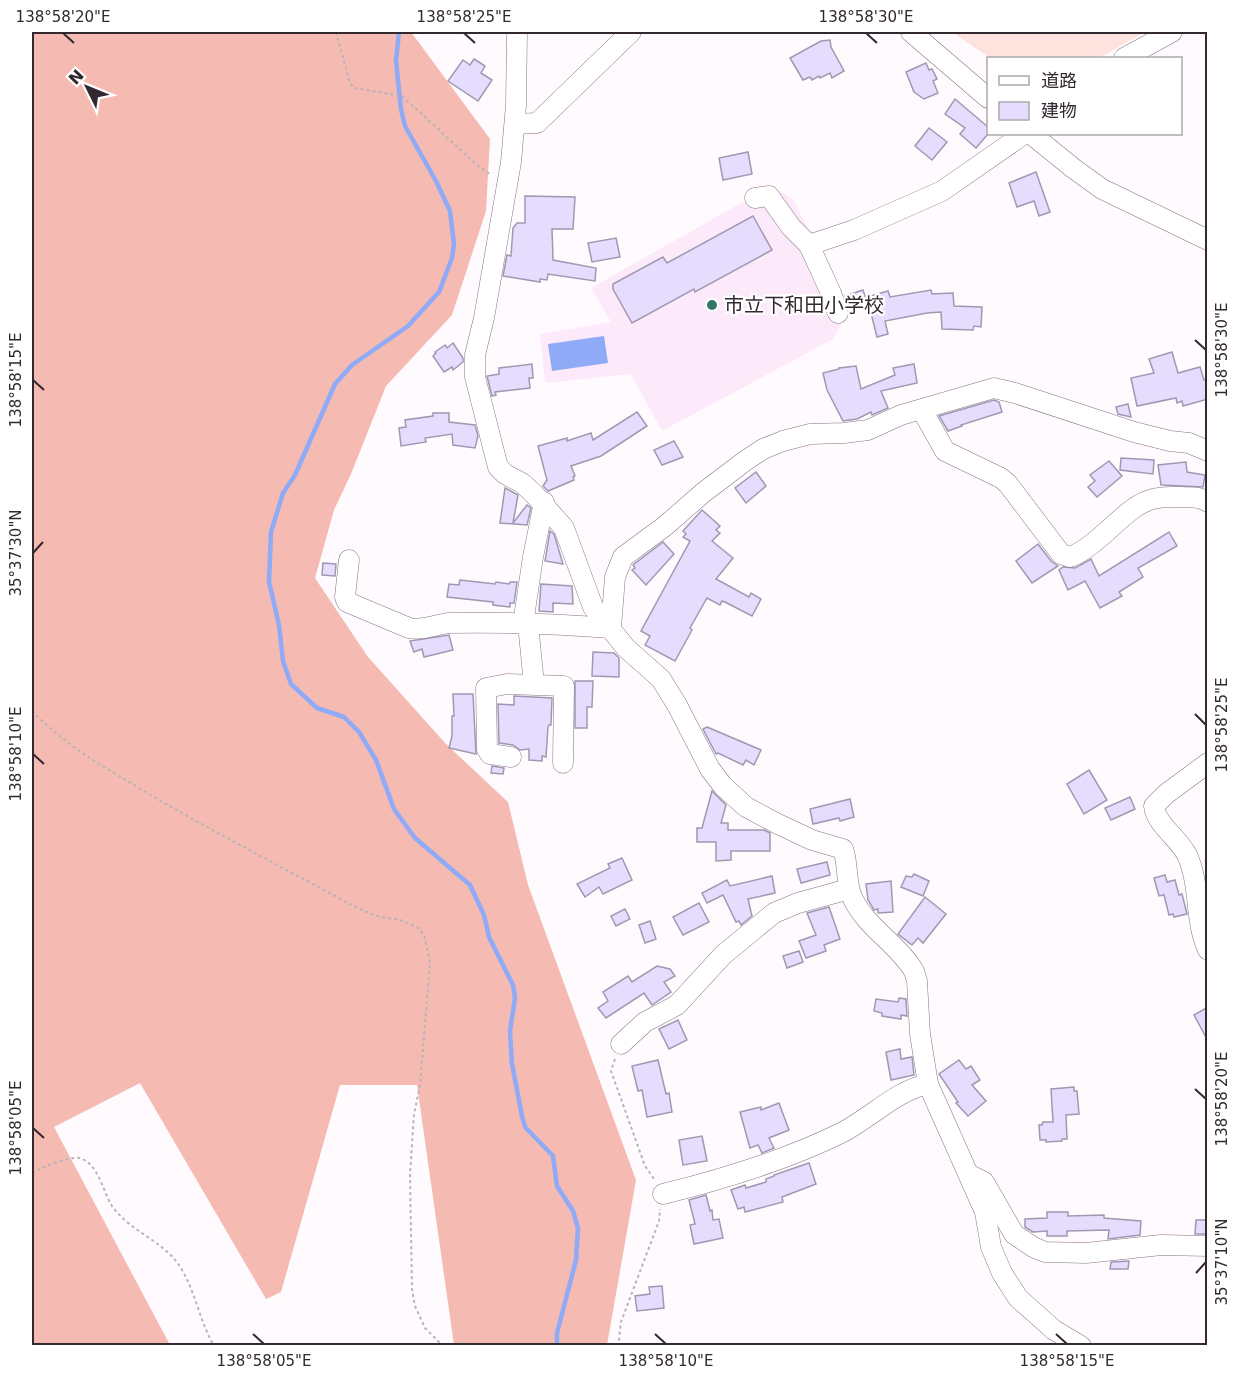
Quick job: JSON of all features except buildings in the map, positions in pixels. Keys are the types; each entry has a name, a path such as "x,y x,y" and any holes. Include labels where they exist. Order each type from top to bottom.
{"street":[{"path":"517,32 515,124 507,186 484,318 475,355 475,377 498,467 522,483 543,502 564,528 593,607 626,648 660,679 710,770 723,786 741,803 776,823 812,840 843,849 849,889 853,899 866,918 914,971 917,981 922,1052 928,1084 985,1212 991,1247 1002,1273 1018,1298 1054,1330 1081,1346"},
{"path":"515,124 537,123 631,32"},
{"path":"910,32 987,97"},
{"path":"1126,57 1172,32"},
{"path":"809,245 854,230 942,191 1023,135"},
{"path":"1032,135 1102,189 1208,240"},
{"path":"755,198 769,196 791,227 809,245 838,313"},
{"path":"611,628 615,578 623,557 753,454 793,438 810,434 868,430 901,415 994,388 1134,432 1189,443 1208,452"},
{"path":"922,410 945,451 1001,478 1061,554 1070,557 1089,548 1140,504 1151,499 1202,498 1208,502"},
{"path":"534,684 526,624 543,502"},
{"path":"349,560 345,597 347,602 409,628 449,623 572,624 611,628"},
{"path":"511,757 490,754 487,749 486,688 507,684 564,686 563,763"},
{"path":"1208,763 1166,794 1154,806 1158,818 1177,839 1187,856 1198,920 1208,950"},
{"path":"621,1044 645,1022 677,1005 723,955 774,913 798,903 849,889"},
{"path":"663,1194 757,1168 830,1139 854,1127 906,1090 928,1084"},
{"path":"967,1174 984,1182 1014,1234 1045,1252 1086,1252 1161,1245 1208,1246"}],"path":[{"path":"336,32 350,83 354,88 402,96 476,164 507,186"},
{"path":"32,711 50,730 84,756 197,822 357,908 377,916 400,920 417,927 424,935 430,962 410,1175 412,1290 415,1306 425,1328 443,1346"},
{"path":"621,1044 611,1071 645,1166 663,1194 658,1221 621,1322 619,1339 622,1346"},
{"path":"32,1173 71,1158 80,1158 90,1165 112,1206 137,1231 162,1245 182,1269 206,1333 214,1346"}],"shaded area":[{"path":"32,32 411,32 490,139 486,211 452,315 386,386 334,510 315,578 368,657 446,744 508,802 528,885 636,1180 607,1345 454,1345 417,1085 340,1085 281,1292 266,1299 140,1083 54,1127 170,1345 32,1345"},
{"path":"952,32 1145,32 1101,57 989,57"},
{"path":"771,186 793,199 849,310 833,339 662,431 631,374 545,383 540,334 611,322 591,288"}],"water":[{"path":"604,336 608,363 552,371 548,344"}],"waterway":[{"path":"399,32 396,61 401,109 405,126 450,211 454,244 452,258 439,292 408,326 352,365 335,384 295,475 283,493 271,532 269,582 279,625 283,661 291,684 317,708 344,717 359,732 376,760 394,809 415,838 470,885 484,915 489,937 513,985 515,998 510,1031 512,1064 522,1116 525,1127 553,1156 557,1186 573,1211 578,1228 576,1260 557,1333 557,1346"}],"place":[{"name":"市立下和田小学校","path":"712,305"}]}
